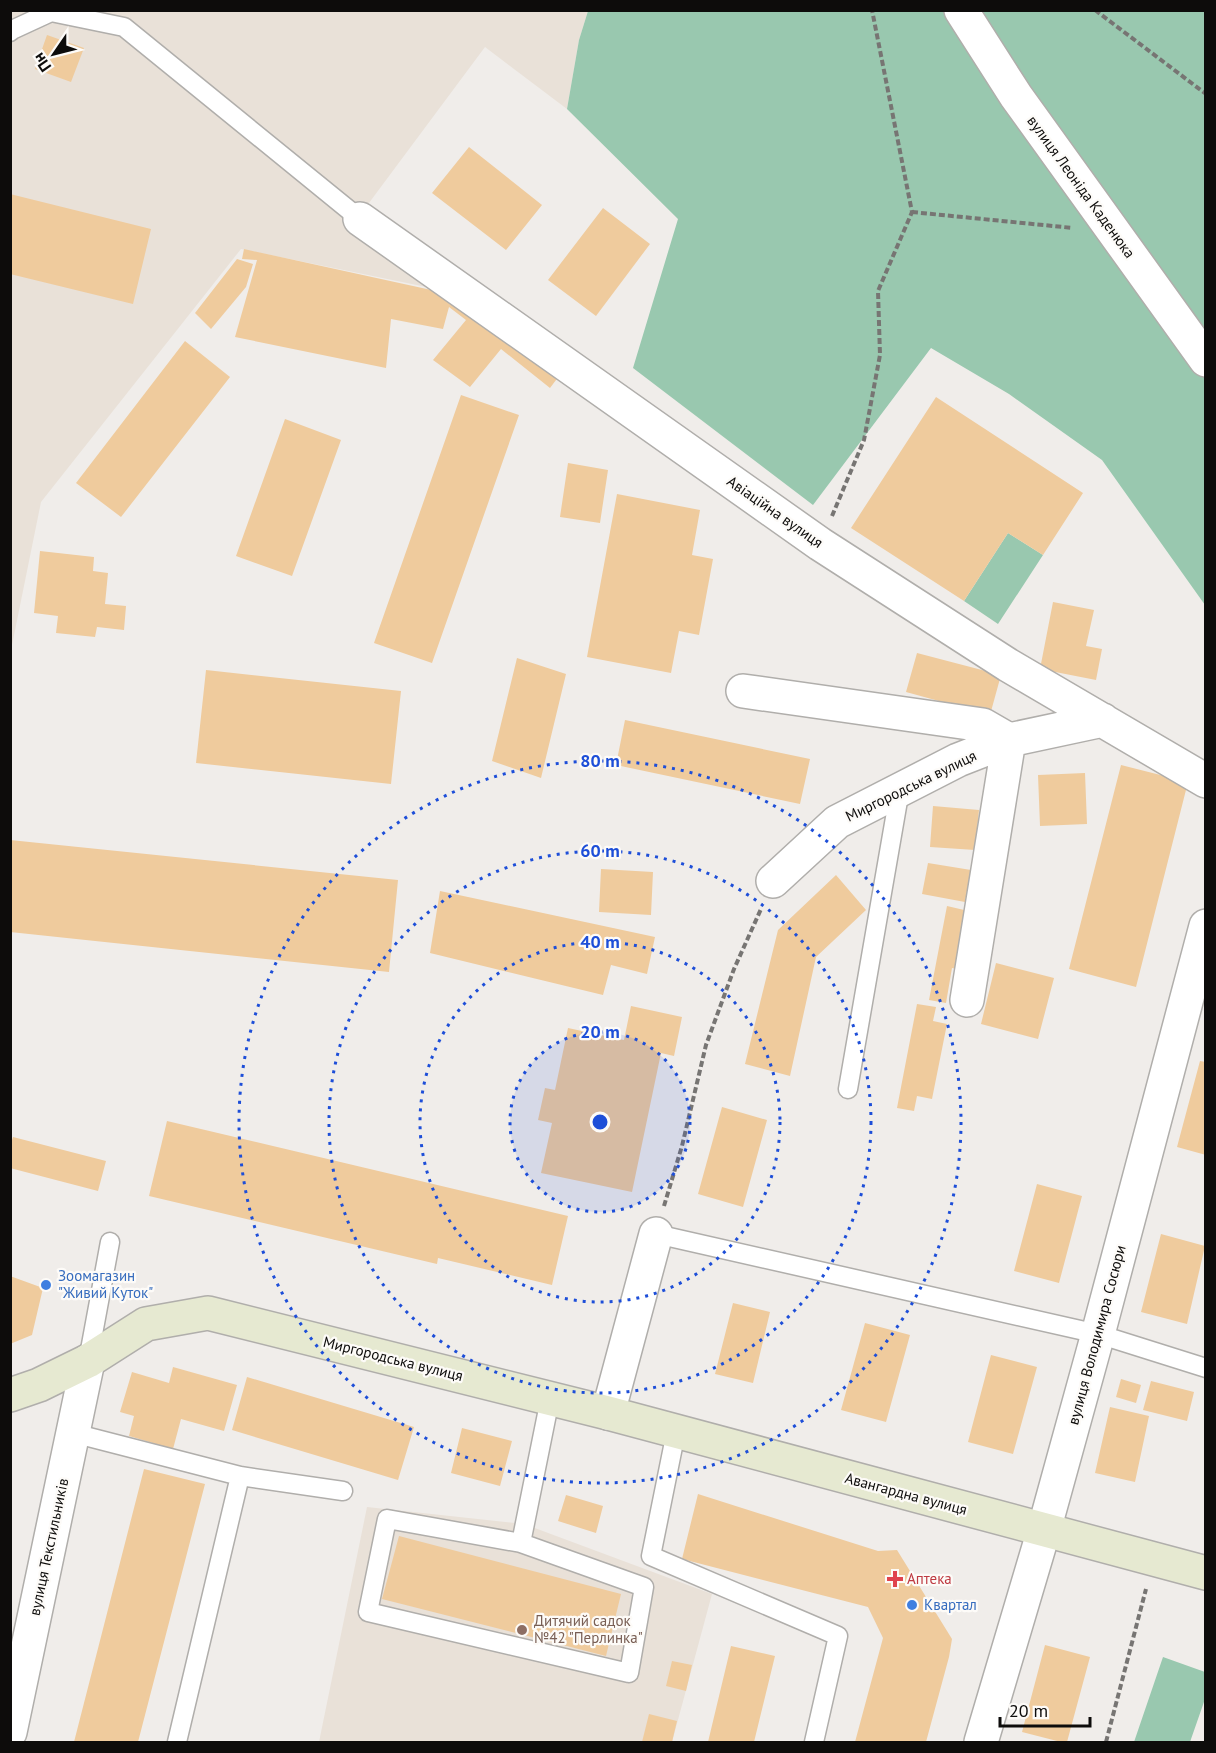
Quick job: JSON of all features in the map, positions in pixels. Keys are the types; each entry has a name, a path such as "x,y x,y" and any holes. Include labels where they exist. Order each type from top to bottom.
{"main road":[{"name":"Миргородська вулиця","path":"10,1395 39,1385 88,1362 146,1324 208,1313 608,1413"},
{"name":"Авангардна вулиця","path":"608,1413 1206,1573"}],"street":[{"name":"вулиця Леоніда Каденюка","path":"961,10 1016,96 1206,360"},
{"name":"Авіаційна вулиця","path":"360,219 820,544 1008,665 1206,781"},
{"path":"743,691 983,725 1009,740 967,1000"},
{"name":"Миргородська вулиця","path":"773,881 837,822 958,760 1009,740 1103,720"},
{"name":"вулиця Володимира Сосюри","path":"981,1743 1044,1530 1098,1334 1206,926"},
{"path":"608,1413 656,1234"},
{"name":"вулиця Текстильників","path":"10,1732 88,1362"}],"lane":[{"path":"10,32 51,12 124,27 360,219"},
{"path":"848,1089 900,789"},
{"path":"656,1234 1098,1334 1206,1368"},
{"path":"88,1362 110,1242"},
{"path":"521,1543 550,1399"},
{"path":"676,1432 651,1556 838,1636 814,1743"},
{"path":"73,1433 240,1476 343,1491"},
{"path":"177,1743 240,1476"},
{"path":"387,1519 521,1543 644,1587 629,1673 368,1612 387,1519"}],"path":[{"path":"820,544 864,441 880,356 878,291 912,212 872,10"},
{"path":"1095,10 1206,94"},
{"path":"912,212 1113,232"},
{"path":"656,1234 682,1146 706,1045 734,969 773,881"},
{"path":"1106,1743 1154,1559"}],"shaded area":[{"path":"11,11 588,11 579,40 567,109 485,47 363,211 446,291 241,249 41,502 11,650"},
{"name":"Дитячий садок №42 \"Перлинка\"","path":"367,1507 524,1524 712,1594 672,1742 319,1742"}],"green space":[{"path":"588,11 1205,11 1205,605 1102,460 1009,394 931,348 813,505 633,368 678,219 567,109 579,40"},
{"path":"1008,533 1043,555 998,624 964,601"},
{"path":"1163,1657 1205,1672 1205,1699 1190,1742 1134,1742"}],"building":[{"path":"47,35 84,48 71,82 35,69"},
{"path":"469,147 542,205 506,250 432,193"},
{"path":"10,194 151,229 133,304 10,274"},
{"path":"603,208 650,244 596,316 548,280"},
{"path":"244,249 445,293 559,376 550,388 501,349 470,387 433,360 466,320 449,307 443,329 391,319 386,368 235,337 257,260 242,259"},
{"path":"237,259 253,264 246,287 211,329 195,313"},
{"path":"185,341 230,377 121,517 76,483"},
{"path":"461,395 519,415 432,663 374,643"},
{"path":"936,397 1083,493 1043,555 1008,533 964,601 851,528"},
{"path":"285,419 341,440 292,576 236,556"},
{"path":"568,463 608,470 600,523 560,517"},
{"path":"617,494 700,510 692,555 713,559 699,635 679,631 671,673 587,657"},
{"path":"40,551 94,557 93,571 108,573 105,604 126,606 124,630 97,627 95,637 56,633 58,616 34,613"},
{"path":"1053,602 1094,610 1086,646 1102,649 1096,680 1040,669"},
{"path":"917,653 1001,675 990,715 906,692"},
{"path":"517,658 566,674 541,778 492,761"},
{"path":"206,670 401,691 391,784 196,763"},
{"path":"625,720 810,759 800,804 616,765"},
{"path":"1121,765 1188,782 1136,987 1069,969"},
{"path":"1085,773 1087,824 1040,826 1038,775"},
{"path":"933,806 979,810 975,850 930,847"},
{"path":"10,840 398,880 389,972 10,932"},
{"path":"928,863 971,870 965,902 922,894"},
{"path":"601,869 653,872 651,915 599,912"},
{"path":"836,875 866,910 816,957 790,1076 745,1064 778,930"},
{"path":"440,891 655,937 647,974 611,965 603,995 430,953"},
{"path":"947,906 977,913 965,971 952,968 946,1003 929,1000"},
{"path":"996,963 1054,978 1038,1039 981,1024"},
{"path":"917,1004 936,1007 933,1021 947,1024 932,1099 917,1096 914,1111 897,1108"},
{"path":"631,1006 682,1017 674,1056 661,1053 632,1192 541,1173 552,1123 538,1120 545,1088 555,1090 568,1028 624,1040"},
{"path":"1200,1061 1206,1062 1206,1155 1177,1147"},
{"path":"722,1107 767,1120 743,1207 698,1194"},
{"path":"167,1121 568,1216 552,1285 438,1258 437,1264 149,1196"},
{"path":"13,1137 106,1161 98,1191 10,1168 10,1146"},
{"path":"1037,1184 1082,1196 1059,1283 1014,1271"},
{"path":"1161,1234 1205,1246 1187,1324 1141,1312"},
{"path":"10,1276 43,1288 32,1335 10,1344"},
{"path":"733,1303 770,1312 753,1383 715,1374"},
{"path":"865,1323 910,1335 886,1422 841,1410"},
{"path":"991,1355 1037,1367 1013,1454 968,1442"},
{"path":"173,1367 237,1385 224,1431 181,1419 173,1449 129,1436 134,1416 120,1412 132,1372 169,1383"},
{"path":"247,1377 414,1427 398,1480 232,1430"},
{"path":"1121,1379 1141,1385 1136,1403 1116,1397"},
{"path":"1151,1381 1194,1392 1187,1421 1143,1410"},
{"path":"1110,1407 1149,1416 1135,1482 1095,1473"},
{"path":"462,1428 512,1441 500,1486 451,1473"},
{"path":"144,1469 205,1484 138,1742 74,1742"},
{"path":"698,1494 878,1551 897,1550 952,1639 926,1742 855,1742 883,1638 868,1607 682,1559"},
{"path":"566,1495 603,1506 596,1533 558,1521"},
{"path":"399,1536 621,1594 606,1656 382,1599"},
{"path":"1045,1645 1090,1657 1067,1742 1022,1732"},
{"path":"731,1646 775,1656 754,1742 708,1742"},
{"path":"672,1661 692,1665 686,1691 666,1686"},
{"path":"649,1714 677,1721 672,1742 642,1742"}],"place":[{"name":"Зоомагазин \"Живий Куток\"","path":"46,1285"},
{"name":"Аптека","path":"895,1579"},
{"name":"Квартал","path":"912,1605"},
{"name":"Дитячий садок №42 \"Перлинка\"","path":"522,1630"}]}
